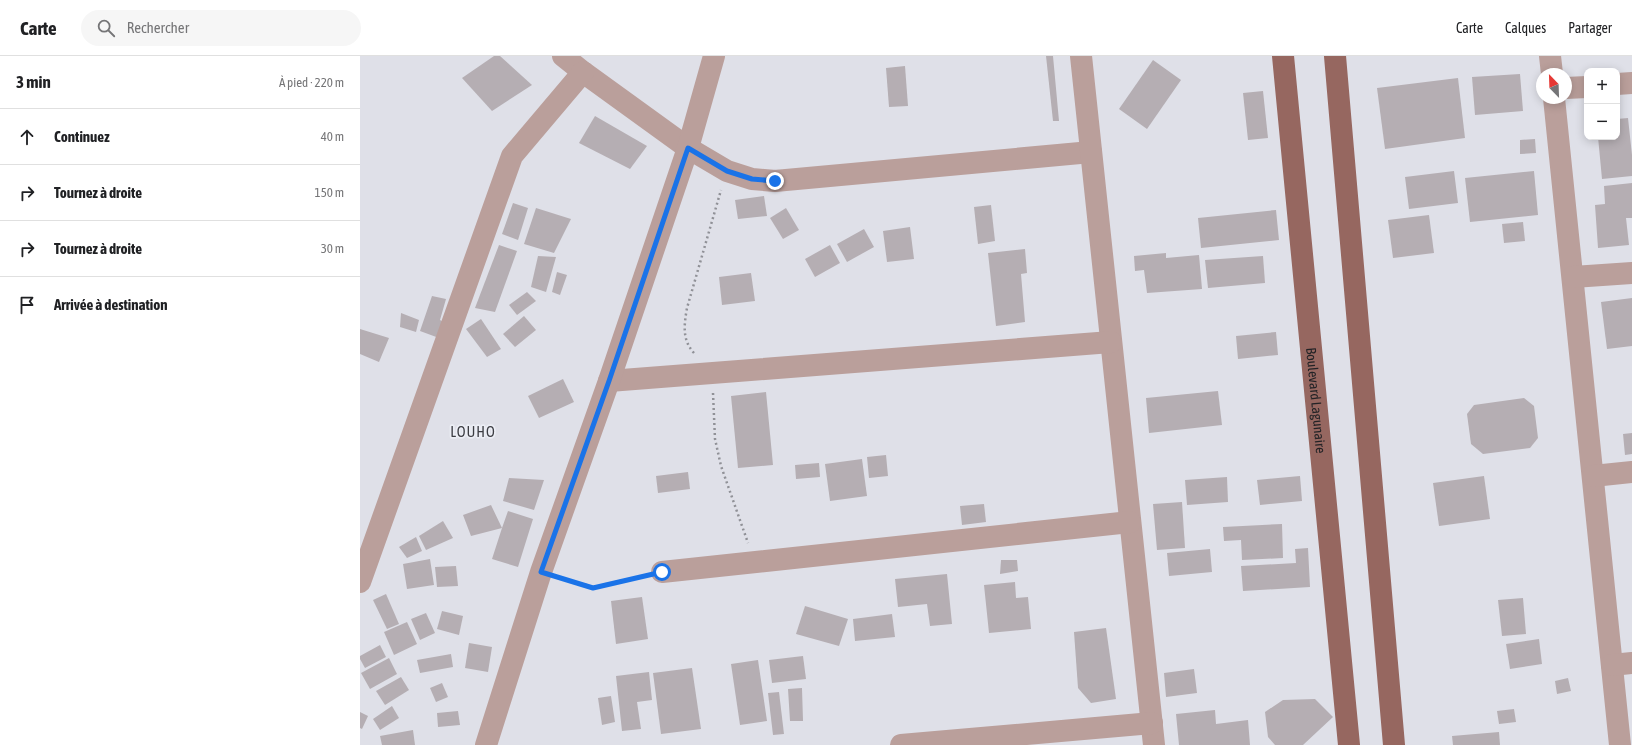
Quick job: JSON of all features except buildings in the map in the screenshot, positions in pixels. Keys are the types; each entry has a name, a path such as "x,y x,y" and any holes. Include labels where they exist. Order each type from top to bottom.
{"main road":[{"name":"Boulevard Lagunaire","path":"1283,56 1349,745"},
{"path":"1335,56 1394,745"}],"street":[{"path":"563,56 582,72 688,148 727,171 752,179 775,181 1091,152"},
{"path":"486,745 541,572 609,381 688,148 714,56"},
{"path":"1081,56 1154,745"},
{"path":"1550,56 1551,68"},
{"path":"360,582 512,156 582,72"},
{"path":"1620,84 1632,83"},
{"path":"1572,88 1584,87"},
{"path":"1555,104 1593,476 1622,664 1620,745"},
{"path":"1573,277 1632,273"},
{"path":"609,381 1111,342"},
{"path":"1593,476 1632,472"},
{"path":"662,572 1130,522"},
{"path":"901,745 1152,724"}],"path":[{"path":"541,572 593,588 662,572"}],"district":[{"name":"LOUHO","path":"473,431"}],"route":[{"path":"662,572 593,588 541,572 609,381 688,148 727,171 752,179 775,181"}]}
